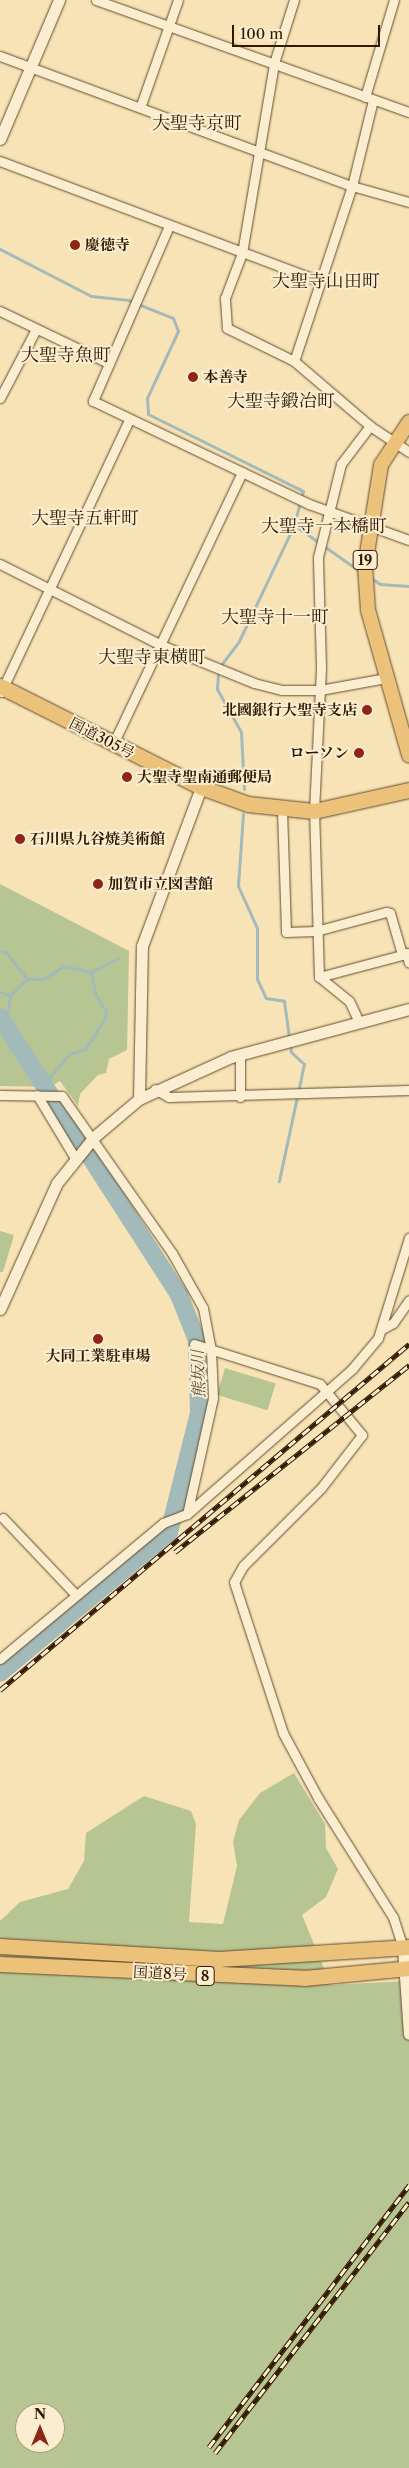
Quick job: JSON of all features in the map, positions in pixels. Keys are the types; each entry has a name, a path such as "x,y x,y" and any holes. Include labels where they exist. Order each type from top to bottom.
{"highway":[{"name":"国道305号","path":"1,689 201,788 282,810 314,811 409,790"},
{"name":"国道8号","path":"0,1946 219,1959 406,1948"},
{"name":"国道8号","path":"0,1964 284,1978 407,1969"}],"main road":[{"name":"19","path":"409,422 392,443 381,465 368,528 368,610 409,755"}],"street":[{"path":"0,139 59,0"},
{"path":"96,0 409,112"},
{"path":"141,105 178,0"},
{"path":"294,0 274,63 262,151 242,253 225,298 225,324 294,361 370,426 392,443 409,452"},
{"path":"294,361 352,186 369,99 394,0"},
{"path":"0,56 141,105 352,186 409,202"},
{"path":"0,160 168,226 319,281"},
{"path":"168,226 92,402 332,514 368,528 409,540"},
{"path":"0,311 108,363"},
{"path":"0,398 36,329"},
{"path":"1,689 51,590 129,420"},
{"path":"359,1022 350,1001 319,976 316,931 314,811 320,690 318,557 332,514 341,464 370,426"},
{"path":"113,744 242,472"},
{"path":"0,564 161,645 254,683 282,690 320,690 386,678"},
{"path":"139,1098 138,980 142,946 201,788"},
{"path":"282,810 286,932 316,931 390,913 409,963"},
{"path":"319,976 406,953"},
{"path":"0,1309 46,1204 77,1156 94,1137 139,1098 155,1089 240,1054 409,1009"},
{"path":"240,1054 240,1097"},
{"path":"155,1089 169,1097 240,1097 409,1090"},
{"path":"0,1095 62,1096 94,1137 172,1253 203,1308 211,1350 213,1398 185,1515"},
{"path":"38,1095 77,1156"},
{"path":"0,1659 163,1523 185,1515 371,1350 382,1329 409,1238"},
{"path":"382,1329 393,1323 409,1300"},
{"path":"194,1344 320,1384 362,1435 321,1488 243,1566 234,1582 264,1664 284,1733 318,1798 393,1917 406,1948 409,2034"},
{"path":"2,1518 76,1595"}],"green space":[{"path":"0,884 129,951 127,1050 109,1059 106,1073 98,1075 80,1094 78,1106 60,1081 50,1087 0,1086"},
{"path":"0,1231 14,1235 3,1272 0,1272"},
{"path":"225,1368 276,1383 267,1410 217,1395"},
{"path":"294,1773 325,1824 326,1848 338,1869 326,1897 302,1915 331,1985 409,1981 409,2468 0,2468 0,1921 20,1902 68,1889 84,1861 86,1833 144,1796 191,1811 196,1824 189,1922 223,1924 237,1866 233,1842 239,1820 260,1793"}],"waterway":[{"path":"0,249 91,296 128,300 173,318 178,331 147,398 148,414 303,491 294,525 362,573"},
{"path":"221,665 239,641 294,525"},
{"path":"369,577 380,584 409,586"},
{"path":"218,674 217,689 241,732 244,789"},
{"path":"243,814 238,886 257,928 257,979 266,998 284,1001 291,1052 304,1064 279,1181"},
{"path":"0,951 6,952 27,979 44,979 63,966 91,972"},
{"path":"43,1085 69,1054 85,1049 104,1020 106,1012 95,993 91,972 119,958"},
{"path":"2,1020 8,1011 10,995 27,979"},
{"path":"0,992 10,995"},
{"name":"熊坂川","path":"0,1017 179,1295 197,1340 199,1413 169,1532 0,1673"}],"railway":[{"path":"0,1690 409,1344"},
{"path":"175,1552 409,1365"},
{"path":"209,2447 409,2185"},
{"path":"215,2453 409,2202"}],"place":[{"name":"慶徳寺","path":"75,245"},
{"name":"本善寺","path":"193,377"},
{"name":"北國銀行大聖寺支店","path":"367,710"},
{"name":"ローソン","path":"359,753"},
{"name":"大聖寺聖南通郵便局","path":"127,777"},
{"name":"石川県九谷焼美術館","path":"20,839"},
{"name":"加賀市立図書館","path":"98,884"},
{"name":"大同工業駐車場","path":"98,1339"}],"district":[{"name":"大聖寺京町","path":"197,123"},
{"name":"大聖寺山田町","path":"326,281"},
{"name":"大聖寺魚町","path":"66,355"},
{"name":"大聖寺鍛冶町","path":"281,401"},
{"name":"大聖寺五軒町","path":"85,518"},
{"name":"大聖寺一本橋町","path":"324,526"},
{"name":"大聖寺十一町","path":"275,617"},
{"name":"大聖寺東横町","path":"152,657"}]}
